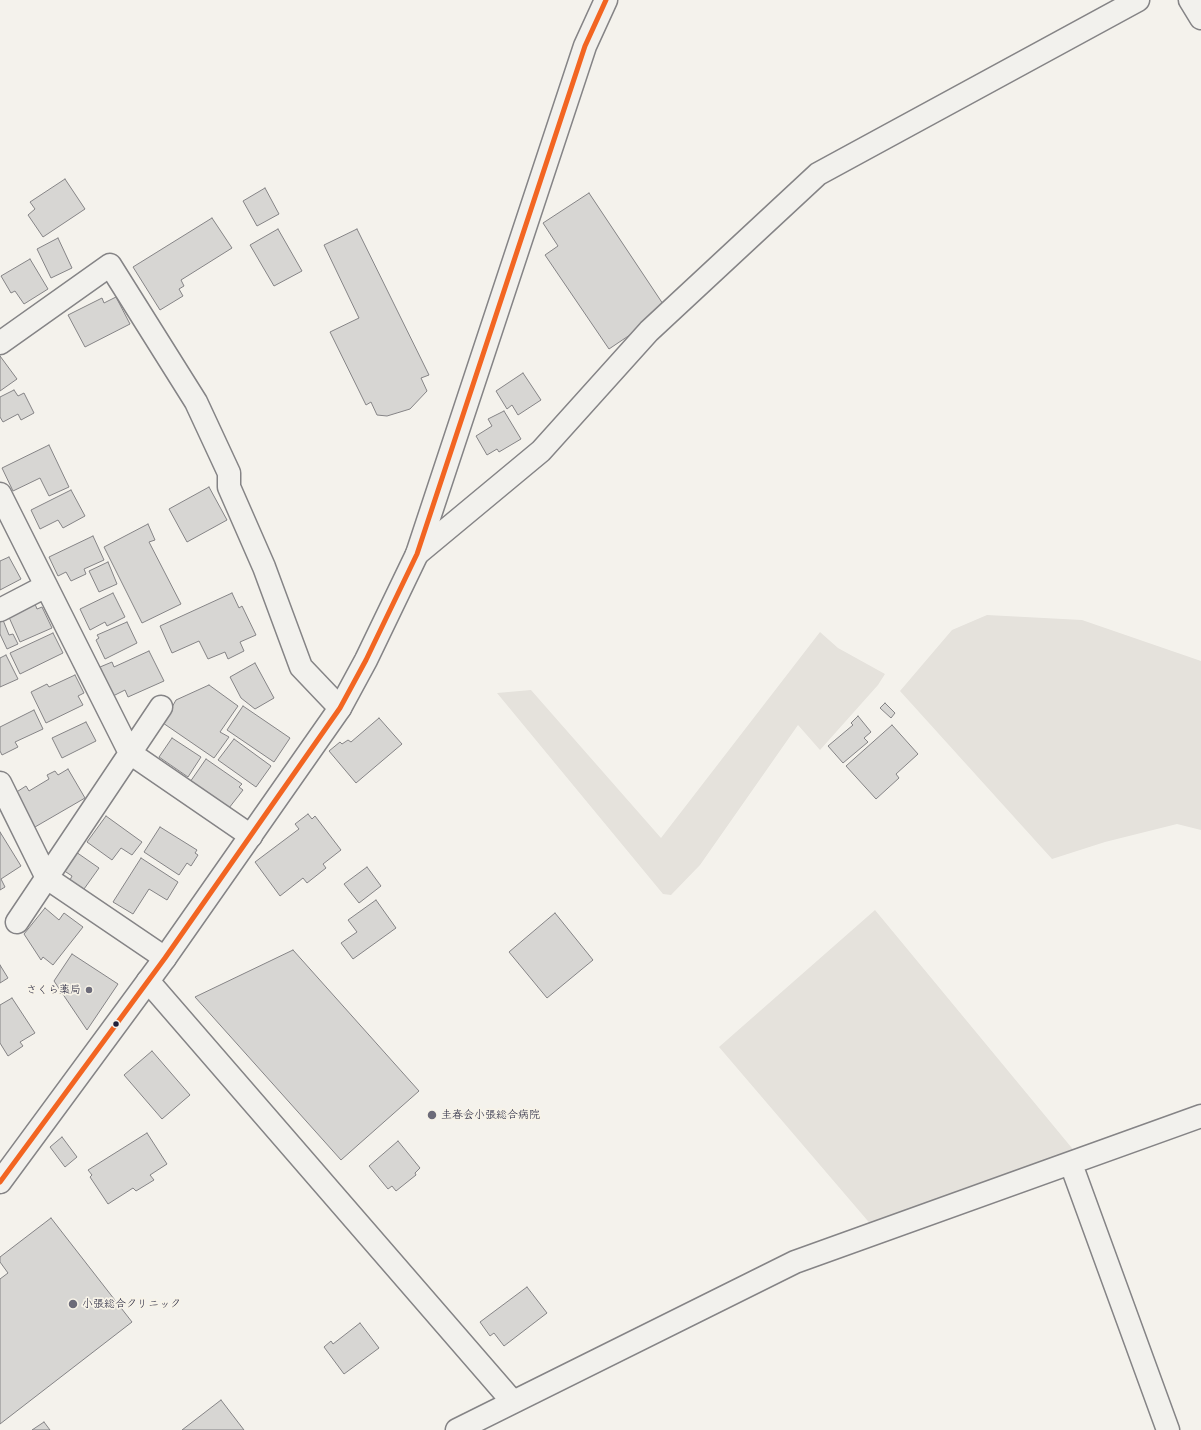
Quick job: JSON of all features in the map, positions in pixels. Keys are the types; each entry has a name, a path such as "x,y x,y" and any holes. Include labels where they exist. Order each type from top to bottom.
{"street":[{"path":"0,1182 165,958 251,836 340,708 366,660 417,554 585,46 606,0"},
{"path":"417,554 540,451 649,331 818,174 1138,0"},
{"path":"1190,0 1201,18"},
{"path":"0,343 110,266 196,402 229,473 229,487 264,567 301,667 340,708"},
{"path":"0,494 130,753 251,836"},
{"path":"0,610 46,586"},
{"path":"17,922 161,707"},
{"path":"0,783 47,878 165,958"},
{"path":"148,981 513,1402"},
{"path":"457,1430 795,1262 1201,1116"},
{"path":"1071,1164 1168,1430"}],"shaded area":[{"path":"987,615 1082,620 1201,661 1201,830 1177,824 1105,842 1052,859 900,691 952,630"},
{"path":"820,632 838,648 885,674 878,685 820,750 798,725 700,865 671,895 663,894 497,693 531,690 661,838"},
{"path":"875,910 1076,1153 1051,1163 1048,1159 956,1191 952,1200 873,1227 719,1047"}],"building":[{"path":"65,179 85,209 43,237 28,215 35,209 30,202"},
{"path":"265,188 279,214 257,226 243,201"},
{"path":"589,193 667,310 609,349 545,255 558,246 543,223"},
{"path":"212,218 232,248 181,280 184,286 179,289 183,296 160,310 133,267"},
{"path":"278,229 302,271 274,286 250,245"},
{"path":"357,229 429,375 421,378 427,391 410,409 387,416 377,415 371,402 366,405 330,332 359,318 324,245"},
{"path":"58,238 72,268 51,278 37,249"},
{"path":"30,259 48,289 24,304 15,291 11,293 1,276"},
{"path":"116,297 130,324 85,347 68,315 102,298 104,303"},
{"path":"0,356 17,379 0,391"},
{"path":"523,373 541,400 518,415 512,405 507,409 496,391"},
{"path":"14,390 18,396 24,393 34,413 21,420 18,414 3,422 0,417 0,397"},
{"path":"504,411 521,439 499,452 497,449 487,455 476,436 492,426 488,419"},
{"path":"49,445 69,487 49,496 40,478 13,491 2,468"},
{"path":"209,487 227,520 187,542 169,509"},
{"path":"71,490 85,516 63,528 58,520 40,529 31,510"},
{"path":"148,524 155,540 149,542 181,604 142,623 104,547"},
{"path":"93,536 104,560 84,569 86,574 71,581 66,572 58,576 49,557"},
{"path":"9,557 21,579 0,590 0,561"},
{"path":"108,562 117,584 99,592 89,571"},
{"path":"113,593 125,617 107,626 105,622 90,630 80,609"},
{"path":"232,593 239,608 242,606 256,635 240,642 244,651 228,659 225,652 208,659 199,641 172,653 160,626"},
{"path":"35,604 37,609 42,607 52,628 20,642 8,615"},
{"path":"3,620 9,635 13,634 18,644 7,649 0,634 0,621"},
{"path":"127,622 137,643 105,659 96,640 99,638 97,635"},
{"path":"53,633 63,653 20,674 10,653"},
{"path":"149,651 164,681 128,697 125,690 113,696 100,667 112,662 114,667"},
{"path":"6,655 18,679 0,687 0,658"},
{"path":"255,663 274,698 255,709 241,698 230,677"},
{"path":"75,675 84,693 78,696 83,705 46,723 31,692 47,684 49,687"},
{"path":"209,685 238,706 220,732 229,737 214,758 163,723 176,700"},
{"path":"885,703 895,713 891,718 880,708"},
{"path":"243,706 290,738 274,762 227,730"},
{"path":"34,710 43,729 15,742 18,747 2,755 0,751 0,727"},
{"path":"858,716 871,732 864,738 868,742 843,763 828,746 853,725 851,723"},
{"path":"379,718 402,744 356,783 329,751 340,742 342,744 348,740 351,742"},
{"path":"86,722 96,741 62,758 52,738"},
{"path":"892,725 918,754 896,774 899,778 876,799 846,766"},
{"path":"172,738 201,757 188,777 159,757"},
{"path":"234,739 271,766 256,787 218,760"},
{"path":"206,759 242,784 239,787 243,790 229,808 190,782"},
{"path":"68,769 85,798 35,827 15,793 26,786 29,791 49,779 47,775 55,771 58,775"},
{"path":"308,814 312,819 315,816 341,850 323,864 326,868 307,883 303,878 280,896 255,862 299,829 295,824"},
{"path":"106,816 142,842 132,855 121,848 112,860 87,842"},
{"path":"160,827 197,850 195,853 198,855 191,866 187,863 179,875 144,852"},
{"path":"0,832 21,866 1,879 5,887 0,890"},
{"path":"76,852 99,868 84,889 70,880 72,876 63,870"},
{"path":"141,858 178,882 167,900 149,889 133,914 113,902"},
{"path":"367,867 381,886 359,903 344,884"},
{"path":"376,900 396,928 353,959 341,943 357,932 348,920"},
{"path":"45,908 59,920 64,913 83,927 53,965 43,957 41,960 24,934"},
{"path":"555,913 593,960 547,998 509,952"},
{"path":"293,950 419,1091 341,1160 195,997"},
{"path":"72,954 118,984 87,1030 54,981"},
{"path":"0,965 8,978 0,983"},
{"path":"12,998 35,1033 20,1042 23,1046 8,1056 0,1043 0,1005"},
{"path":"152,1051 190,1095 162,1119 124,1075"},
{"path":"147,1133 167,1164 150,1175 154,1180 136,1191 133,1188 108,1204 90,1177 92,1175 88,1170"},
{"path":"62,1137 77,1157 65,1167 50,1147"},
{"path":"398,1141 420,1168 415,1173 416,1175 396,1191 392,1186 388,1189 369,1166"},
{"name":"小張総合クリニック","path":"51,1218 132,1322 0,1424 0,1279 8,1273 0,1262 0,1257"},
{"path":"527,1287 547,1313 504,1346 494,1333 490,1336 480,1322"},
{"path":"360,1323 379,1348 344,1374 324,1347 331,1341 333,1344"},
{"path":"221,1400 244,1430 182,1430"},
{"path":"44,1422 50,1430 32,1430"}],"transit line":[{"path":"0,1182 165,958 340,708 366,660 417,554 585,46 606,0"}],"place":[{"name":"さくら薬局","path":"89,990"},
{"name":"圭春会小張総合病院","path":"432,1115"},
{"name":"小張総合クリニック","path":"73,1304"}]}
